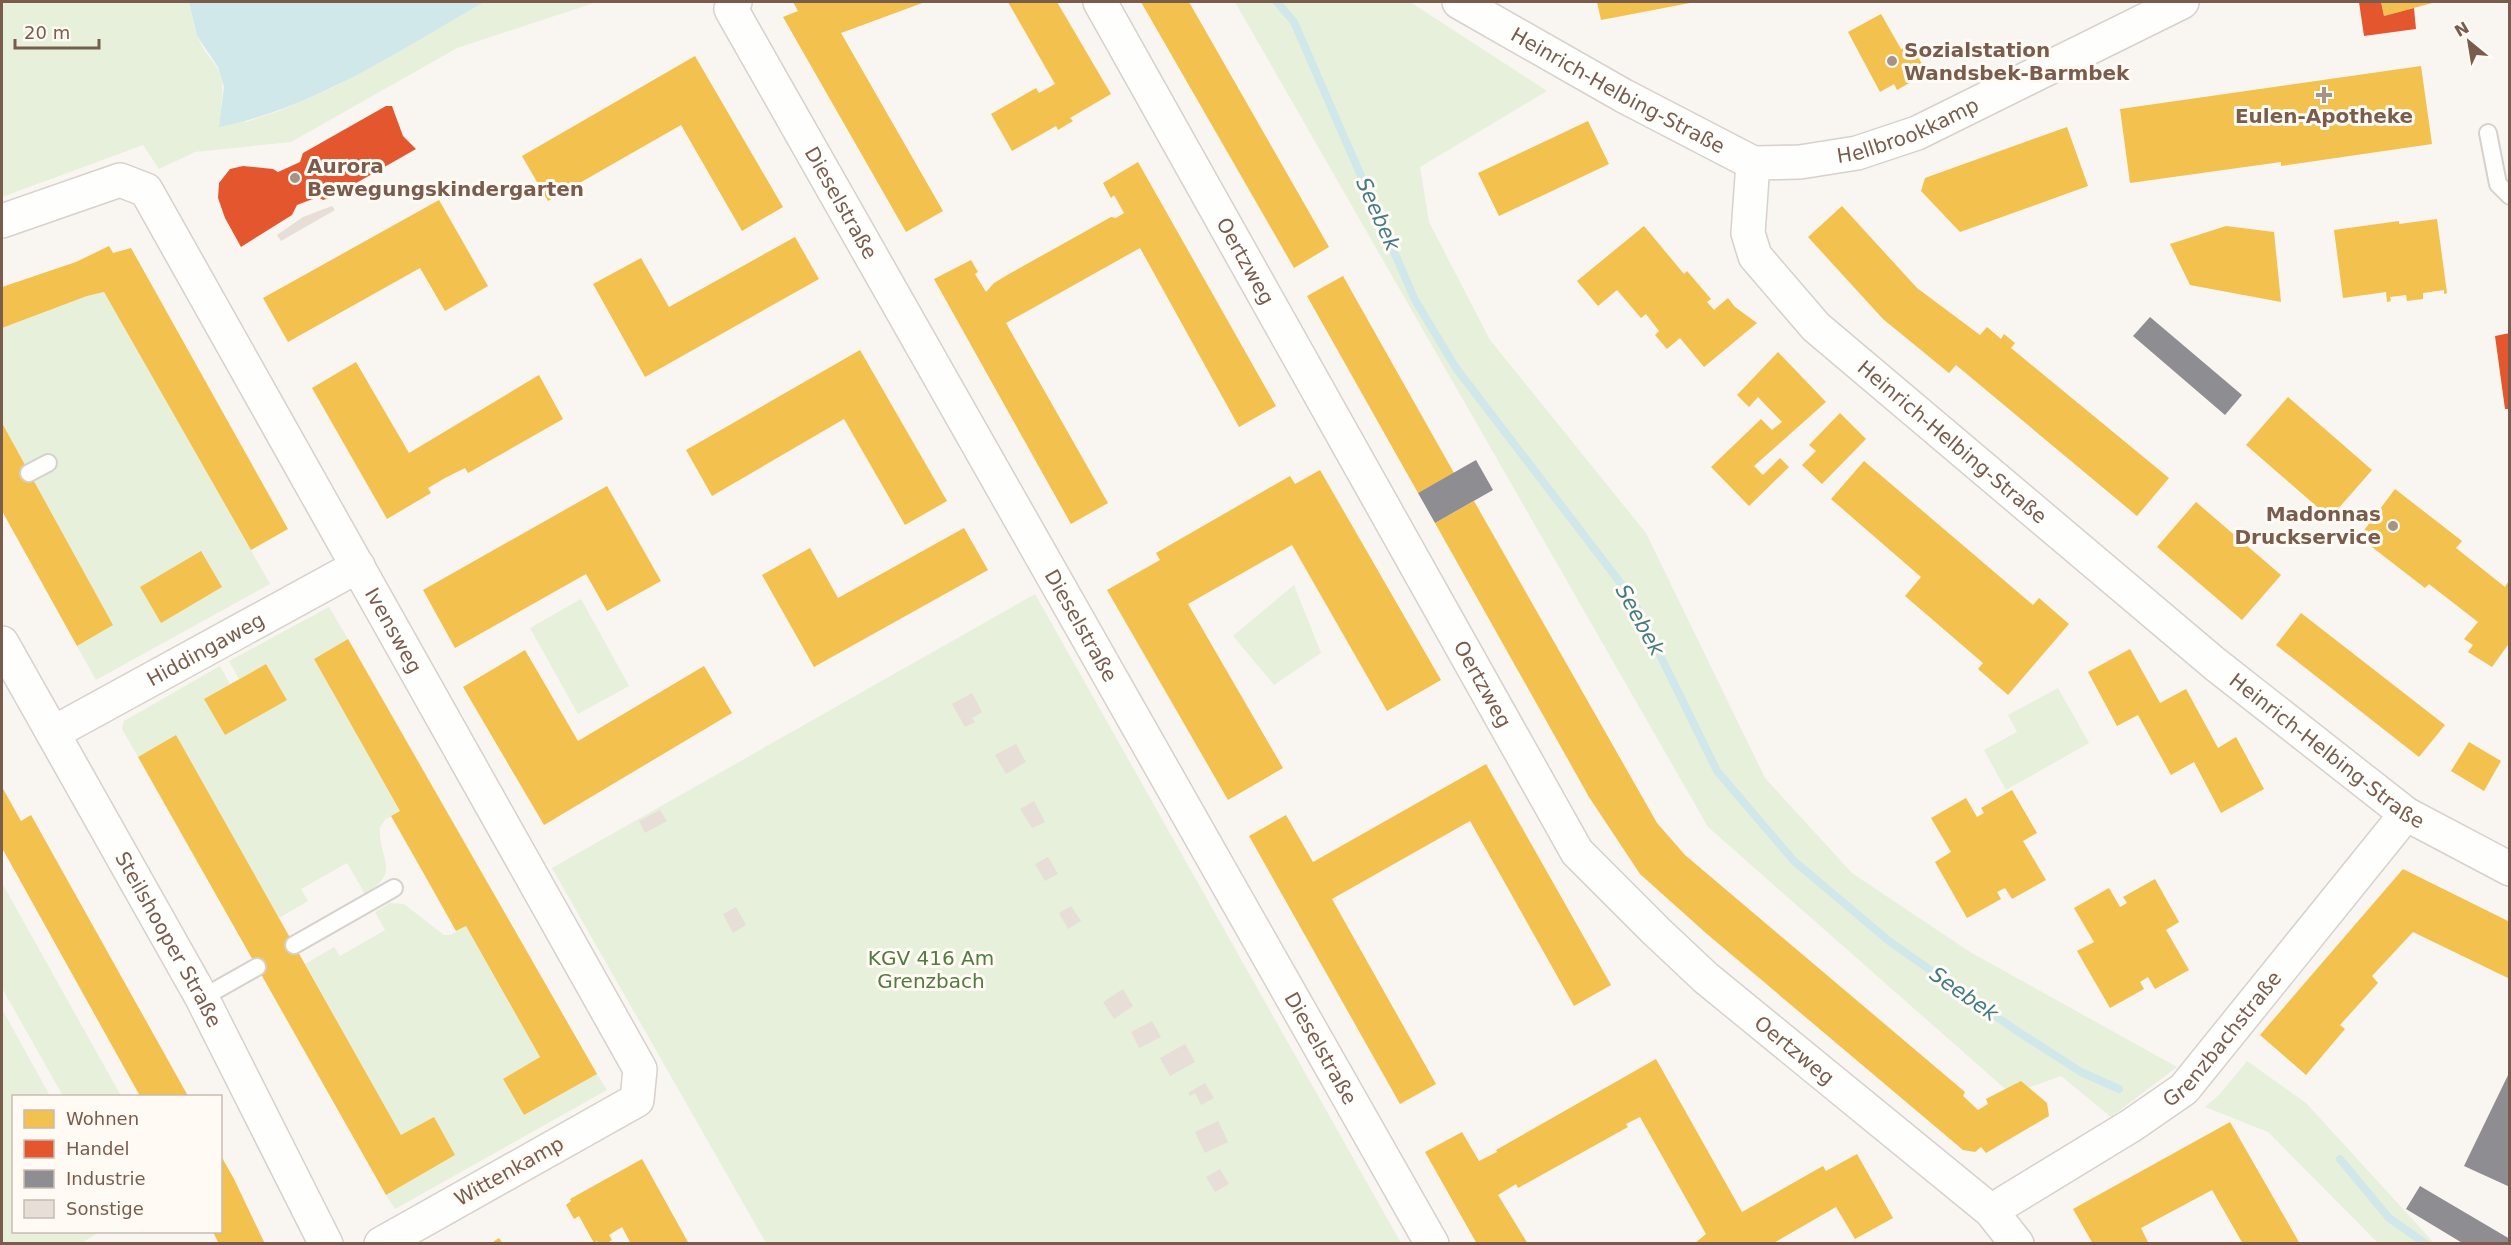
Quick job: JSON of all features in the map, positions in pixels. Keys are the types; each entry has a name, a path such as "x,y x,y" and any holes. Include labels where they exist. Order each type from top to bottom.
{"street":[{"name":"Oertzweg","path":"1100,2 1577,852 1706,978 1991,1211 2017,1244"},
{"name":"Heinrich-Helbing-Straße","path":"1458,2 1624,96 1754,163 1749,243 1755,256 1816,327 2215,664 2406,814 2510,869"},
{"name":"Hellbrookkamp","path":"1754,163 1800,162 1857,153 1917,133 2146,10 2182,2"},
{"name":"Dieselstraße","path":"733,5 1432,1244"},
{"name":"Ivensweg","path":"2,221 120,180 146,190 640,1069 637,1100"},
{"name":"Hiddingaweg","path":"53,734 358,566"},
{"name":"Steilshooper Straße","path":"2,643 202,998 326,1244"},
{"name":"Grenzbachstraße","path":"1991,1211 2132,1125 2184,1089 2406,814"},
{"name":"Wittenkamp","path":"381,1244 637,1100"}],"lane":[{"path":"2488,133 2498,184 2510,196"},
{"path":"29,473 48,463"},
{"path":"294,945 394,888"},
{"path":"202,998 257,967"}],"green space":[{"path":"2,2 189,2 194,27 201,45 216,66 222,80 221,105 246,122 279,111 332,88 485,2 597,2 457,48 291,142 195,152 159,169 143,145 2,197"},
{"path":"1235,2 1410,2 1547,91 1420,167 1429,222 1490,340 1646,533 1765,778 1852,873 1970,952 2177,1067 2111,1117 2061,1076 2011,1094 1708,827"},
{"path":"104,292 270,584 96,680 77,646 113,625 2,423 2,328 87,296"},
{"path":"1294,585 1321,653 1274,685 1233,636"},
{"name":"KGV 416 Am Grenzbach","path":"1035,594 1401,1243 766,1243 552,868"},
{"path":"581,599 629,686 578,714 530,628"},
{"path":"329,607 348,639 314,659 400,811 385,820 380,827 386,871 376,886 365,894 347,863 301,889 308,901 279,918 175,736 138,757 122,729 124,721 220,666 230,684 205,699 225,735 287,700 266,664 239,679 229,661"},
{"path":"2058,688 2089,743 2006,790 1984,750 2017,732 2008,715"},
{"path":"2,883 120,1095 62,1095 2,988"},
{"path":"390,903 404,904 444,935 450,935 466,926 540,1057 503,1079 524,1115 597,1074 607,1090 395,1209 386,1195 455,1155 401,1135 305,964 334,947 340,956 385,930 375,912"},
{"path":"2,1009 49,1095 12,1095 12,1233 98,1233 81,1243 2,1243"},
{"path":"2247,1061 2306,1103 2434,1243 2378,1243 2268,1132 2205,1107 2220,1094"}],"water":[{"path":"189,2 485,2 389,57 323,91 290,106 219,127 224,87 218,67 197,36"}],"building: Wohnen":[{"path":"793,2 925,2 841,33 943,211 906,232 783,17 798,11"},
{"path":"1008,2 1057,2 1111,94 1070,118 1073,121 1058,130 1056,126 1012,151 991,114 1036,88 1039,93 1055,84"},
{"path":"1141,2 1189,2 1329,247 1294,268"},
{"path":"1597,2 1690,2 1690,3 1601,20"},
{"path":"2381,2 2436,2 2384,16"},
{"name":"Sozialstation Wandsbek-Barmbek","path":"1881,14 1901,49 1911,44 1927,73 1897,90 1894,84 1880,92 1848,32"},
{"path":"695,56 783,207 742,231 681,125 548,201 522,156"},
{"path":"2421,66 2432,144 2281,166 2281,162 2130,183 2120,109"},
{"path":"1588,121 1609,164 1499,216 1478,173"},
{"path":"2067,127 2088,186 1960,232 1921,191 1925,178"},
{"path":"1138,162 1276,406 1239,427 1140,248 1006,323 1108,503 1071,524 934,279 971,260 978,272 975,274 986,292 994,283 1009,274 1111,217 1116,218 1124,213 1114,195 1111,198 1103,183"},
{"path":"439,200 488,286 445,311 420,268 288,342 263,298"},
{"path":"1842,206 1917,288 1980,335 1987,327 2001,339 2004,334 2015,343 2011,348 2169,478 2137,516 1956,365 1949,373 1883,319 1808,237"},
{"path":"2437,219 2447,293 2444,294 2444,290 2423,293 2423,299 2407,301 2406,295 2390,297 2391,301 2387,302 2386,292 2343,298 2334,230 2399,221 2399,224"},
{"path":"1644,226 1684,274 1687,271 1711,299 1707,302 1714,310 1728,298 1735,307 1757,323 1704,367 1680,338 1667,349 1655,335 1659,331 1646,314 1641,318 1617,290 1598,306 1577,281"},
{"path":"2226,226 2274,232 2281,302 2190,285 2170,244"},
{"path":"795,237 819,279 645,377 593,284 641,258 669,307"},
{"path":"109,246 113,253 131,248 288,529 251,550 104,292 87,296 2,328 2,287 76,262"},
{"path":"1343,276 1454,473 1418,493 1307,296"},
{"path":"860,350 947,501 905,525 844,419 712,496 686,450"},
{"path":"1778,352 1826,402 1754,466 1763,475 1780,458 1789,467 1749,506 1711,467 1761,419 1772,430 1782,422 1758,397 1749,407 1737,395"},
{"path":"356,362 409,453 539,375 563,419 468,473 465,468 445,478 428,488 431,493 387,519 312,388"},
{"path":"2288,397 2372,470 2330,518 2246,445"},
{"path":"1840,413 1866,439 1822,484 1802,465 1816,451 1809,445"},
{"path":"2,423 113,625 77,646 2,511"},
{"path":"1864,461 2033,605 2039,598 2069,624 2008,695 1978,669 1983,663 1905,596 1921,577 1831,499"},
{"path":"1320,470 1441,680 1387,711 1292,545 1188,604 1283,768 1228,800 1107,590 1160,560 1156,553 1290,476 1295,484"},
{"path":"607,486 661,581 607,611 586,574 455,648 423,590"},
{"path":"2395,489 2462,541 2456,548 2505,587 2510,579 2510,642 2492,667 2468,652 2473,645 2464,639 2478,622 2429,584 2425,588 2359,537"},
{"path":"1474,501 1657,823 1685,855 1965,1092 1963,1096 1978,1110 1988,1104 1986,1099 2021,1081 2047,1103 2049,1116 1986,1153 1981,1147 1975,1152 1963,1150 1707,934 1640,874 1589,797 1435,523"},
{"path":"2196,502 2281,575 2242,620 2157,547"},
{"path":"964,528 988,570 814,667 762,575 810,548 838,598"},
{"path":"201,551 222,587 161,623 140,587"},
{"path":"2301,613 2445,725 2419,757 2276,645"},
{"path":"348,639 597,1074 524,1115 503,1079 540,1057 466,926 456,931 391,816 400,811 314,659"},
{"path":"2130,649 2160,703 2186,689 2218,748 2236,737 2264,789 2221,813 2194,762 2171,775 2138,715 2117,726 2088,672"},
{"path":"525,650 578,741 704,666 732,713 544,825 463,687"},
{"path":"266,664 287,700 225,735 204,699"},
{"path":"176,735 401,1135 434,1117 455,1155 386,1195 138,757"},
{"path":"2469,742 2501,761 2484,791 2451,771"},
{"path":"1486,764 1611,985 1574,1006 1470,821 1332,899 1436,1084 1400,1104 1249,836 1286,815 1313,862"},
{"path":"2,787 21,821 31,815 187,1095 139,1095 2,848"},
{"path":"2012,790 2037,833 2023,841 2046,880 2012,899 2005,888 1997,892 2001,899 1967,918 1935,862 1951,852 1931,818 1966,798 1977,817 1984,813 1981,808"},
{"path":"2403,869 2510,922 2510,979 2413,932 2372,976 2378,983 2340,1025 2345,1029 2306,1075 2260,1035"},
{"path":"2155,879 2179,922 2166,930 2189,970 2155,989 2148,977 2140,982 2144,989 2110,1008 2077,951 2094,942 2074,908 2109,888 2120,907 2127,903 2123,897"},
{"path":"1656,1059 1742,1212 1823,1166 1826,1171 1857,1154 1893,1218 1855,1239 1836,1207 1772,1244 1694,1244 1706,1234 1640,1117 1626,1124 1628,1127 1518,1188 1516,1184 1498,1195 1528,1244 1477,1244 1425,1152 1462,1132 1479,1161"},
{"path":"2230,1122 2300,1244 2243,1244 2212,1190 2141,1228 2149,1244 2093,1244 2073,1209"},
{"path":"222,1158 265,1244 219,1244 214,1233 222,1233"},
{"path":"642,1159 689,1244 631,1244 622,1227 609,1235 612,1240 606,1244 599,1244 597,1241 594,1243 579,1216 574,1219 566,1205 571,1201 570,1199"},
{"path":"499,1238 503,1244 490,1244"}],"building: Handel":[{"path":"2359,2 2381,2 2384,16 2414,8 2416,29 2364,36"},
{"name":"Aurora Bewegungskindergarten","path":"386,106 392,106 403,136 416,149 330,198 323,200 318,197 297,205 292,215 241,247 225,218 218,198 219,183 230,169 243,166 273,169 278,172 300,162 303,153"},
{"path":"2510,333 2510,409 2505,409 2495,336"}],"building: Industrie":[{"path":"2150,317 2242,395 2225,415 2133,336"},
{"path":"1476,460 1493,490 1435,523 1418,493"},
{"path":"2510,1071 2510,1187 2464,1166"},
{"path":"2420,1186 2510,1239 2510,1244 2464,1244 2406,1209"}],"building: Sonstige":[{"path":"332,206 335,210 281,241 277,235 303,217"},
{"path":"972,693 982,712 972,718 975,722 965,727 952,704"},
{"path":"1016,744 1026,762 1006,774 995,755"},
{"path":"1034,801 1045,822 1032,828 1020,809"},
{"path":"660,810 667,821 645,833 639,821"},
{"path":"1048,857 1058,874 1045,881 1035,864"},
{"path":"1071,906 1081,921 1068,929 1059,913"},
{"path":"736,907 746,925 733,933 723,914"},
{"path":"1123,989 1133,1006 1114,1019 1103,1002"},
{"path":"1152,1021 1161,1037 1139,1048 1131,1032"},
{"path":"1185,1044 1195,1062 1170,1076 1160,1058"},
{"path":"1205,1083 1214,1098 1201,1105 1195,1093 1190,1096 1188,1093"},
{"path":"1218,1121 1228,1142 1205,1153 1195,1132"},
{"path":"1220,1169 1229,1184 1215,1192 1206,1177"}],"waterway":[{"name":"Seebek","path":"1277,2 1294,22 1415,300 1456,368 1632,598 1717,771 1794,861 1889,941 2017,1031 2081,1072 2119,1089"},
{"name":"Seebek","path":"2340,1159 2389,1218 2426,1244"}],"place":[{"name":"Sozialstation Wandsbek-Barmbek","path":"1892,61"},
{"name":"Eulen-Apotheke","path":"2324,95"},
{"name":"Aurora Bewegungskindergarten","path":"295,178"},
{"name":"Madonnas Druckservice","path":"2393,526"}]}
